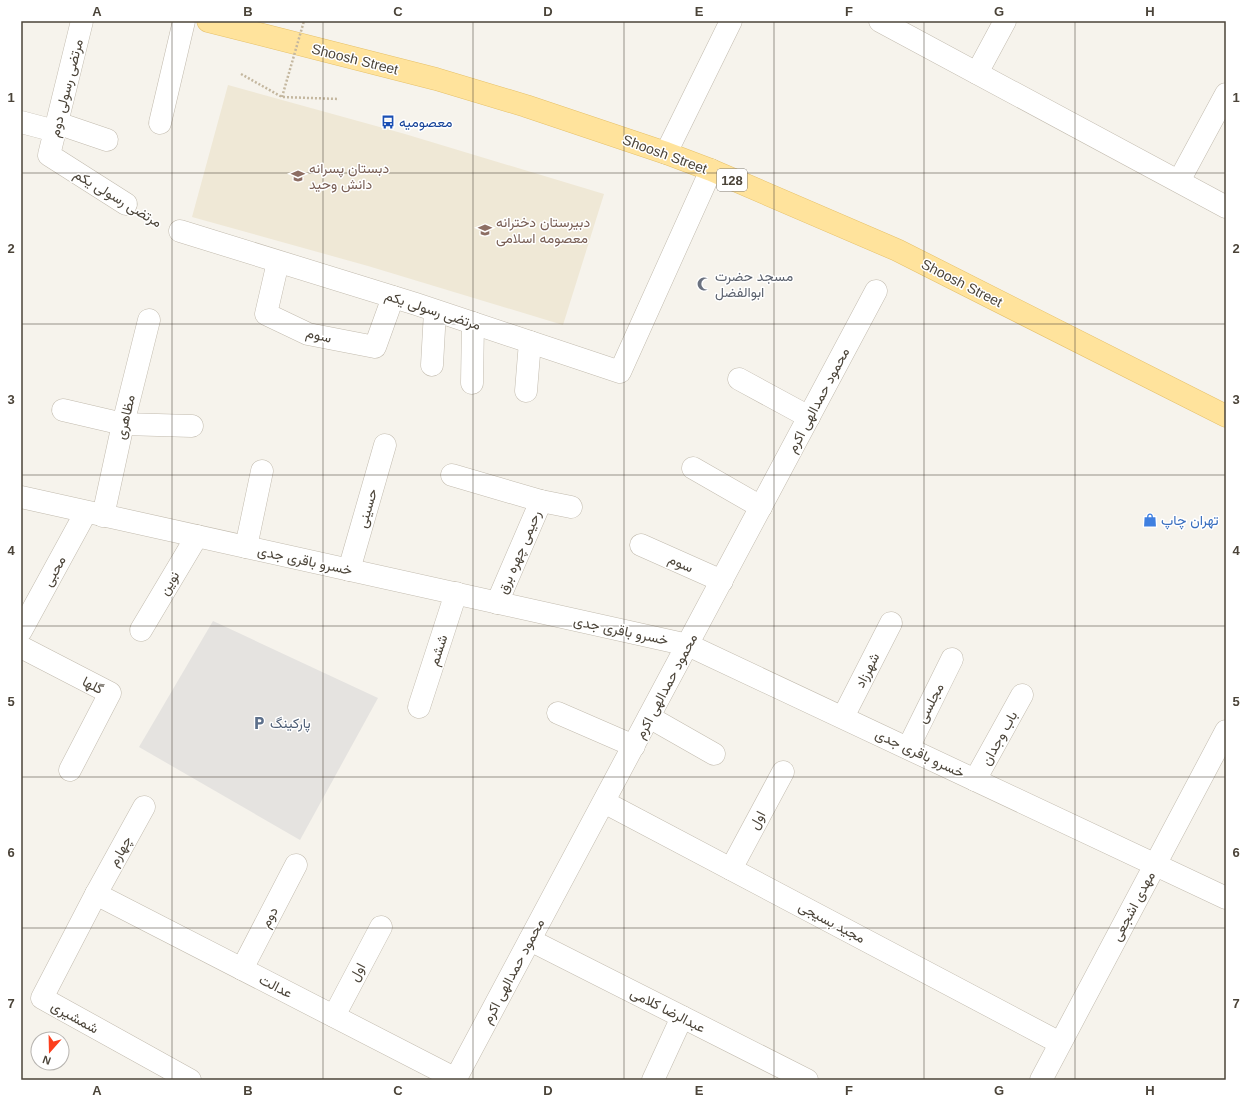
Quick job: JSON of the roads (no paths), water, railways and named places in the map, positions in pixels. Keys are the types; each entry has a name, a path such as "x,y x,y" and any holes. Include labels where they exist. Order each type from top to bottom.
{"main road":[{"name":"Shoosh Street","path":"208,21 436,79 526,106 666,153 711,170 897,250 1226,416"}],"street":[{"name":"مرتضی رسولی دوم","path":"49,155 82,21"},
{"path":"160,124 184,21"},
{"path":"666,153 732,21"},
{"path":"880,21 1226,207"},
{"path":"977,73 1005,21"},
{"path":"1178,181 1226,94"},
{"path":"21,122 56,127 107,140"},
{"name":"مرتضی رسولی یکم","path":"49,155 126,204"},
{"name":"مرتضی رسولی یکم","path":"180,231 393,297 620,372 711,170"},
{"name":"سوم","path":"278,262 266,314 308,334 375,347 393,297"},
{"name":"محمود حمدالهی اکرم","path":"455,1080 876,291"},
{"path":"432,365 436,311"},
{"name":"مظاهری","path":"95,514 123,424 149,320"},
{"path":"472,383 473,323"},
{"path":"526,391 530,342"},
{"path":"739,379 809,416"},
{"path":"63,410 123,424 192,426"},
{"name":"حسینی","path":"349,570 385,446"},
{"path":"693,468 762,506"},
{"path":"246,547 262,470"},
{"name":"رحیمی چهره برق","path":"452,475 541,501 571,507"},
{"name":"خسرو باقری جدی","path":"21,497 688,645 1226,898"},
{"name":"رحیمی چهره برق","path":"497,602 541,501"},
{"name":"محبی","path":"21,631 95,514"},
{"name":"نوین","path":"141,630 197,536"},
{"name":"سوم","path":"641,546 722,582"},
{"name":"ششم","path":"419,707 456,593"},
{"name":"شهرزاد","path":"843,717 891,623"},
{"name":"گلها","path":"21,647 110,693 70,770"},
{"name":"مجلسی","path":"908,748 952,659"},
{"name":"باب وجدان","path":"975,780 1022,695"},
{"path":"558,712 634,746"},
{"path":"649,718 714,754"},
{"name":"مهدی اشجعی","path":"1041,1080 1225,737"},
{"name":"اول","path":"731,868 783,772"},
{"name":"مجید بسیجی","path":"604,802 1060,1043"},
{"name":"چهارم","path":"96,894 144,807"},
{"name":"دوم","path":"242,969 296,865"},
{"name":"عدالت","path":"96,894 455,1080"},
{"name":"شمشیری","path":"96,894 42,998 190,1080"},
{"name":"اول","path":"334,1016 381,927"},
{"name":"عبدالرضا کلامی","path":"530,940 806,1080"},
{"path":"653,1080 682,1017"}],"place":[{"name":"معصومیه","path":"388,122"},
{"name":"دبستان پسرانه دانش وحید","path":"298,176"},
{"name":"دبیرستان دخترانه معصومه اسلامی","path":"485,230"},
{"name":"مسجد حضرت ابوالفضل","path":"704,284"},
{"name":"تهران چاپ","path":"1150,520"},
{"name":"پارکینگ","path":"259,723"}]}
